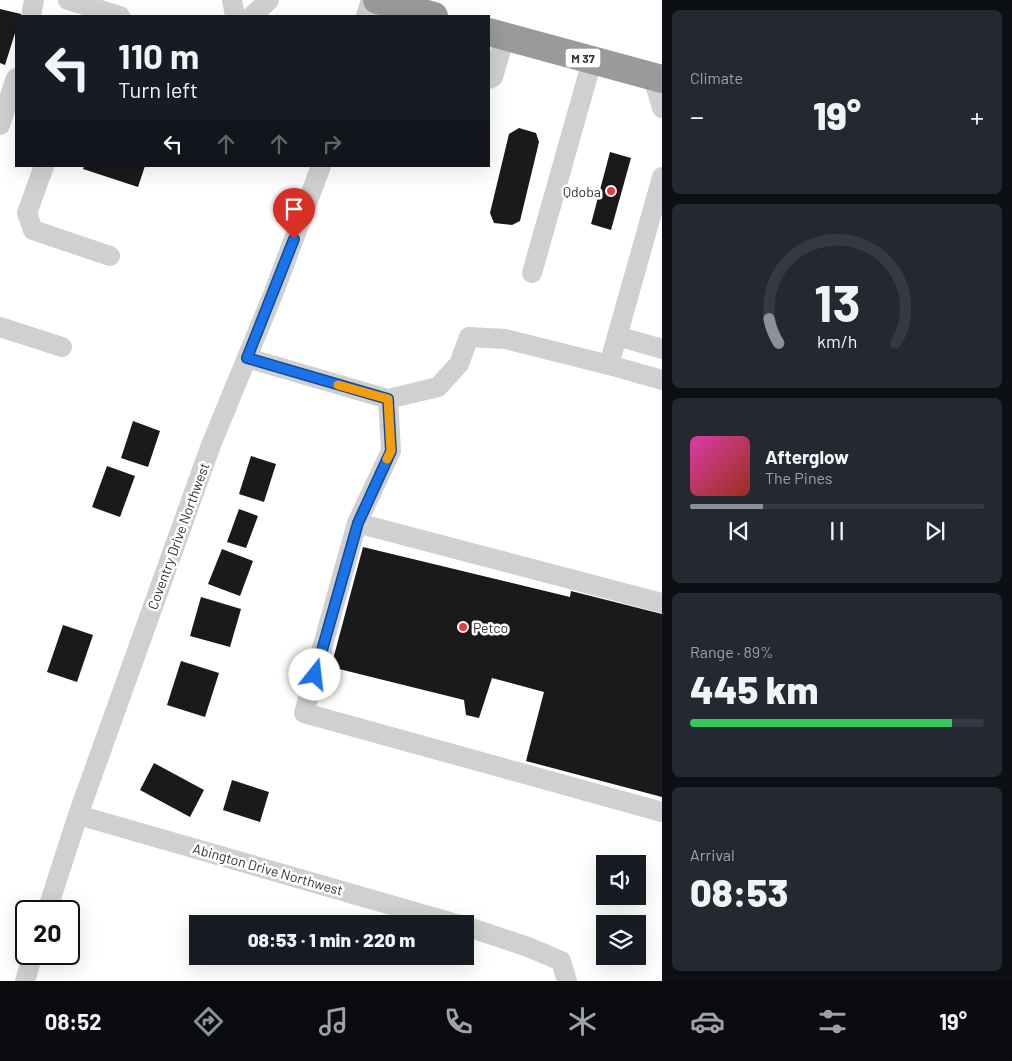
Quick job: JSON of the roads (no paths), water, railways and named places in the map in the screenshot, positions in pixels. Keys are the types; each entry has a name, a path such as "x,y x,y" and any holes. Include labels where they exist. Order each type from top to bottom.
{"highway":[{"path":"376,0 406,4 432,15"},
{"name":"M 37","path":"497,34 658,78"}],"street":[{"path":"31,15 34,0"},
{"path":"232,0 235,15"},
{"path":"253,15 269,0"},
{"path":"366,15 371,0"},
{"path":"77,5 116,15"},
{"path":"490,78 493,76 497,34"},
{"path":"532,274 592,60"},
{"path":"658,78 662,108"},
{"path":"0,125 15,81"},
{"path":"44,167 27,213 32,230 110,256"},
{"name":"Coventry Drive Northwest","path":"51,900 78,815 211,445 274,292 321,167"},
{"path":"609,365 662,177"},
{"path":"0,328 62,347"},
{"path":"617,336 662,349"},
{"path":"247,358 388,399 438,387 459,364 469,337 505,339 662,380"},
{"path":"388,399 391,451 358,523 304,713 662,812"},
{"path":"358,523 662,603"},
{"name":"Abington Drive Northwest","path":"78,815 426,915"},
{"path":"474,929 528,947 561,961 567,981"},
{"path":"24,981 29,965"}],"place":[{"name":"Qdoba","path":"611,191"},
{"name":"Petco","path":"463,627"}]}
